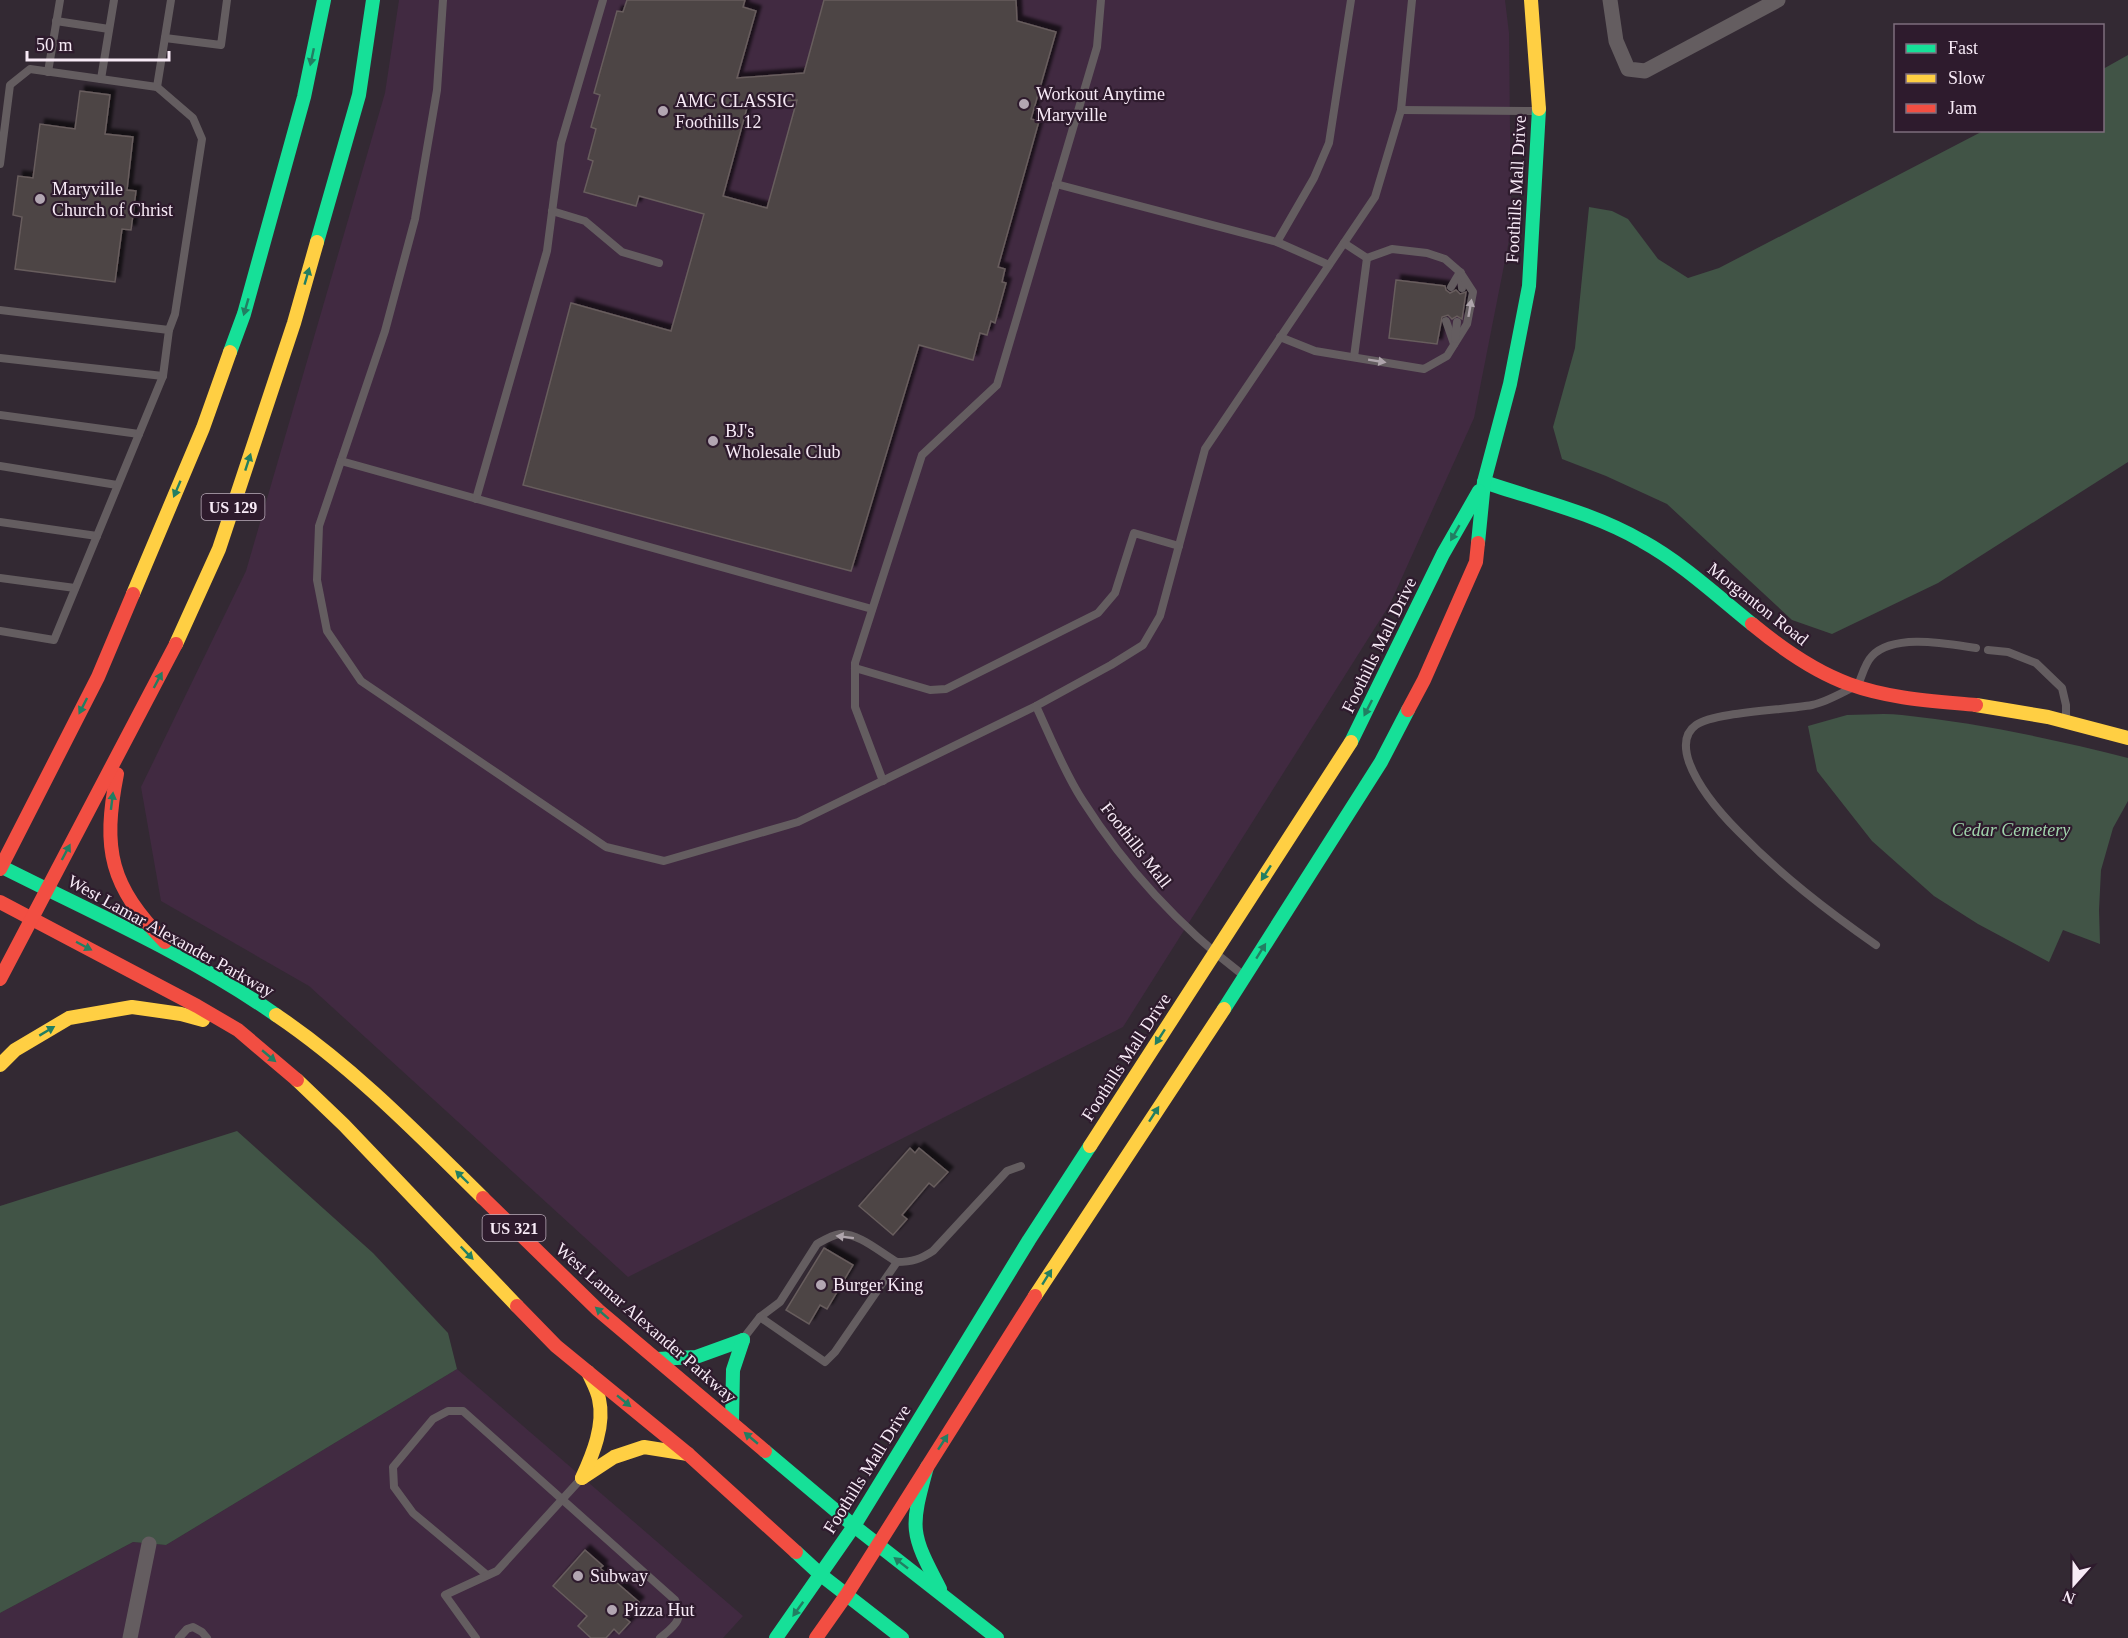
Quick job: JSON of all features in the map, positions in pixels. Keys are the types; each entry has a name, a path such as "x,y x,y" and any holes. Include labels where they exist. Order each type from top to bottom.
{"main road":[{"name":"US 129","path":"1,867 98,677 203,428 248,303 304,97 324,0"},
{"name":"US 129","path":"0,978 172,654 219,549 294,323 358,95 373,0"},
{"name":"Foothills Mall Drive","path":"816,1638 847,1594 1052,1269 1245,976 1381,762 1424,680 1476,562 1484,482 1510,384 1529,286 1539,111 1531,0"},
{"name":"Foothills Mall Drive","path":"776,1638 854,1526 1029,1240 1350,744 1443,554 1484,482"},
{"name":"Morganton Road","path":"1484,482 1606,523 1642,540 1681,566 1787,652 1832,677 1883,693 2003,708 2128,738"},
{"path":"123,746 111,799 109,836 114,868 124,892 144,922 184,959"},
{"name":"West Lamar Alexander Parkway","path":"1,867 184,959 245,993 297,1029 376,1093 598,1310 854,1526 997,1638"},
{"name":"US 321","path":"0,902 197,1006 238,1030 275,1060 344,1125 556,1346 688,1454 821,1575 902,1638"},
{"path":"0,1065 15,1050 69,1018 132,1007 180,1014 238,1030"},
{"path":"657,1359 696,1357 742,1340"},
{"path":"732,1422 733,1370 742,1340"},
{"path":"582,1478 596,1446 600,1424 600,1402 588,1372"},
{"path":"582,1478 614,1457 644,1447 688,1454"},
{"path":"927,1467 915,1531 918,1545 945,1598"}],"street":[{"path":"1610,0 1616,41 1628,69 1645,70 1778,0"},
{"path":"130,1638 149,1544"}],"lane":[{"path":"48,72 60,0"},
{"path":"101,79 114,0"},
{"path":"157,87 171,0"},
{"path":"165,38 221,45 227,0"},
{"path":"443,0 437,90 415,219 385,331 319,525 317,580 327,631 361,681 606,847 664,861 798,822 1036,706 1111,666 1143,645 1160,615 1205,449 1375,197 1401,110 1412,0"},
{"path":"476,499 547,251 561,143 603,0"},
{"path":"883,781 855,707 855,663 922,455 997,385 1097,47 1101,0"},
{"path":"1277,242 1314,178 1329,143 1350,0"},
{"path":"56,21 109,29"},
{"path":"0,164 10,85 30,69 157,87 193,118 202,139 163,376 54,640 0,631"},
{"path":"1401,110 1539,111"},
{"path":"1056,184 1277,242 1329,265"},
{"path":"552,211 585,221 622,252 659,262"},
{"path":"1344,243 1367,258"},
{"path":"1280,337 1315,351 1424,369 1447,356 1467,324 1473,292 1460,272 1445,258 1427,253 1392,249 1367,258"},
{"path":"1354,357 1367,258"},
{"path":"1451,287 1460,272"},
{"path":"1460,272 1462,288"},
{"path":"0,310 169,330"},
{"path":"1446,321 1454,344"},
{"path":"1454,344 1457,322"},
{"path":"0,358 163,376"},
{"path":"0,415 139,434"},
{"path":"341,461 872,609"},
{"path":"0,466 117,485"},
{"path":"0,522 97,536"},
{"path":"855,669 930,690 946,689 1098,613 1115,593 1134,533 1179,546"},
{"path":"0,578 75,588"},
{"path":"1876,945 1818,904 1770,864 1720,812 1694,776 1685,750 1689,732 1697,725 1716,718 1815,705 1858,685 1871,656 1884,648 1917,640 1976,648"},
{"path":"1988,650 2008,652 2036,663 2062,688 2066,705 2066,722"},
{"name":"Foothills Mall","path":"1036,706 1082,800 1140,879 1214,953 1245,976"},
{"path":"742,1340 760,1317 780,1302 817,1244 840,1234 858,1239 897,1262 921,1259 933,1251 1007,1171 1021,1166"},
{"path":"760,1317 825,1362 835,1352 897,1262"},
{"path":"487,1575 413,1513 394,1487 393,1467 433,1419 448,1411 463,1411 675,1600 679,1608 678,1620 675,1626 660,1638"},
{"path":"476,1638 445,1595 497,1571 582,1478"},
{"path":"179,1638 187,1629 193,1627 207,1638"}],"shaded area":[{"path":"399,0 1505,0 1509,33 1511,230 1474,418 1390,604 1123,1027 628,1277 309,986 161,901 141,787 246,571 385,93"},
{"path":"457,1369 743,1616 723,1638 0,1638 0,1613 133,1542 166,1545"}],"green space":[{"path":"2128,55 2128,462 1938,583 1832,634 1792,620 1667,504 1562,459 1553,427 1575,348 1589,207 1612,211 1628,219 1658,259 1688,278 1719,268 1981,132 2104,132 2104,68"},
{"name":"Cedar Cemetery","path":"1895,714 1959,722 2044,738 2128,758 2128,801 2113,828 2101,870 2100,944 2063,930 2049,962 1978,924 1934,896 1872,841 1817,771 1808,726 1847,715"},
{"path":"237,1131 373,1253 448,1333 457,1369 166,1545 133,1542 0,1613 0,1206"}],"building":[{"path":"627,0 745,0 743,7 756,11 737,78 804,73 824,0 1016,0 1017,21 1056,32 1031,119 1039,121 998,267 1005,269 1002,282 1006,283 995,323 991,321 987,335 980,333 973,360 919,345 851,571 523,485 571,303 671,331 704,214 639,196 636,206 584,192 593,161 588,159 596,129 591,127 600,95 594,93 617,11 623,12","holes":["797,100 767,208 723,196 748,104"]},
{"path":"80,91 110,95 105,134 133,137 127,190 136,191 131,230 122,229 115,282 15,269 22,217 13,215 18,176 33,178 40,124 75,129"},
{"path":"1396,280 1445,286 1450,293 1456,290 1460,294 1466,292 1462,319 1457,316 1452,319 1448,315 1442,317 1437,344 1389,338"},
{"path":"910,1148 915,1153 919,1148 948,1172 934,1187 929,1183 902,1215 907,1219 893,1235 859,1206"},
{"name":"Burger King","path":"824,1248 853,1265 827,1309 820,1305 809,1324 786,1310"},
{"path":"585,1550 603,1566 600,1568 639,1602 625,1618 630,1622 619,1634 614,1629 606,1638 591,1638 578,1626 587,1616 553,1586"}],"traffic: fast":[{"path":"230,352 244,314 304,97 324,0"},
{"path":"317,242 359,95 373,0"},
{"path":"1478,543 1484,482 1510,384 1529,286 1539,109"},
{"path":"1484,482 1565,508 1624,531 1671,559 1752,624"},
{"path":"1351,742 1443,554 1479,491"},
{"path":"1224,1009 1381,762 1408,710"},
{"path":"0,866 175,954 210,973 276,1015"},
{"path":"776,1638 854,1526 1029,1240 1090,1146"},
{"path":"657,1359 696,1357 743,1340"},
{"path":"732,1422 733,1370 743,1340"},
{"path":"765,1451 854,1526 997,1638"},
{"path":"927,1467 918,1504 916,1530 923,1555 940,1589"},
{"path":"796,1552 821,1575 902,1638"}],"traffic: slow":[{"path":"1531,0 1539,109"},
{"path":"176,644 219,549 294,323 317,242"},
{"path":"133,594 203,428 230,352"},
{"path":"1976,705 2048,717 2128,738"},
{"path":"1090,1146 1351,742"},
{"path":"0,1065 15,1050 69,1018 132,1007 181,1014 203,1020"},
{"path":"1035,1296 1224,1009"},
{"path":"276,1015 332,1056 409,1125 483,1198"},
{"path":"297,1080 344,1125 517,1306"},
{"path":"582,1478 594,1449 600,1419 598,1395 588,1372"},
{"path":"582,1478 614,1457 644,1447 688,1454"}],"traffic: jam":[{"path":"1408,710 1424,680 1476,562 1478,543"},
{"path":"0,869 98,677 133,594"},
{"path":"1752,624 1798,658 1823,673 1849,684 1896,696 1976,705"},
{"path":"0,979 176,644"},
{"path":"117,774 110,824 115,866 132,903 165,942"},
{"path":"0,902 238,1030 297,1080"},
{"path":"483,1198 598,1310 765,1451"},
{"path":"816,1638 847,1594 1035,1296"},
{"path":"517,1306 556,1346 688,1454 796,1552"}],"place":[{"name":"Workout Anytime Maryville","path":"1024,104"},
{"name":"AMC CLASSIC Foothills 12","path":"663,111"},
{"name":"Maryville Church of Christ","path":"40,199"},
{"name":"BJ's Wholesale Club","path":"713,441"},
{"name":"Burger King","path":"821,1285"},
{"name":"Subway","path":"578,1576"},
{"name":"Pizza Hut","path":"612,1610"}]}
